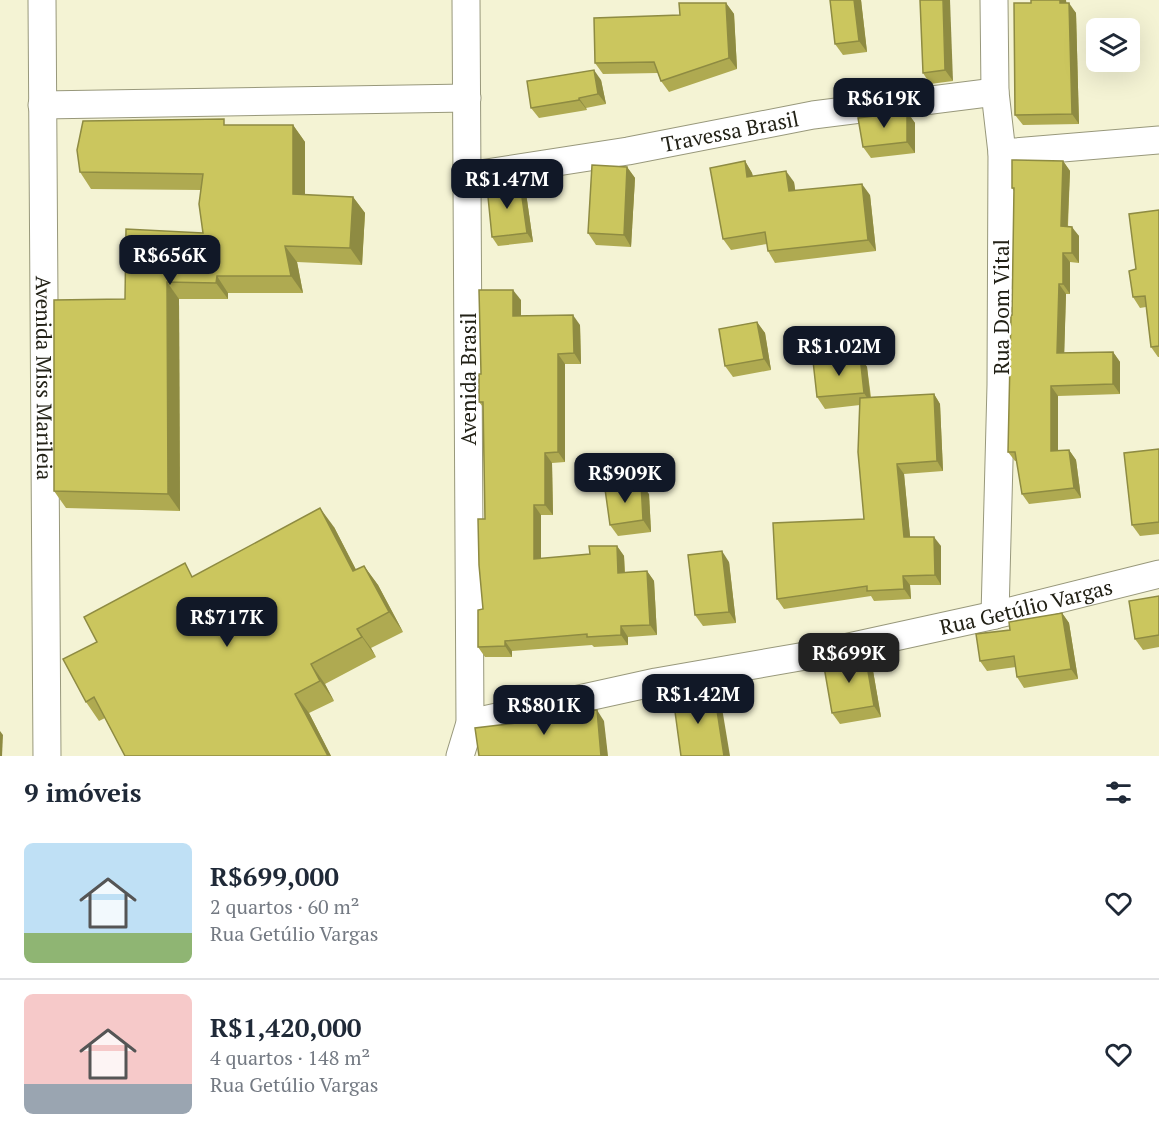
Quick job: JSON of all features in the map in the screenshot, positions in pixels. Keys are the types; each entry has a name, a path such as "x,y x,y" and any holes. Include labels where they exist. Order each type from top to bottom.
{"street":[{"name":"Avenida Miss Marileia","path":"42,0 46,756"},
{"name":"Avenida Brasil","path":"460,756 470,723 466,0"},
{"name":"Rua Dom Vital","path":"994,0 995,92 1002,153 1001,385 995,615"},
{"name":"Travessa Brasil","path":"467,176 628,151 813,115 995,92"},
{"path":"42,105 467,98"},
{"path":"1002,153 1159,140"},
{"name":"Rua Getúlio Vargas","path":"470,723 656,682 817,654 995,615 1159,574"}],"building":[{"path":"830,0 854,0 859,41 835,44"},
{"path":"920,0 943,0 945,70 923,73"},
{"path":"1031,0 1060,0 1060,3 1069,3 1072,114 1015,115 1014,3 1031,3"},
{"path":"679,3 726,3 729,58 661,81 654,62 595,63 594,18 680,15"},
{"path":"594,70 598,94 579,98 579,100 531,108 527,81"},
{"path":"907,112 907,142 863,147 858,118"},
{"path":"224,119 224,125 293,125 293,194 353,197 350,248 285,246 291,276 217,276 216,283 167,282 168,494 54,491 54,300 125,299 126,229 203,233 199,204 203,174 80,172 77,150 83,121"},
{"path":"1012,160 1063,161 1061,226 1072,227 1072,253 1063,253 1063,284 1059,284 1057,353 1113,352 1113,384 1051,386 1051,451 1069,450 1074,488 1022,494 1015,452 1008,452 1014,188 1012,188"},
{"path":"745,161 747,177 786,171 789,191 862,184 868,240 768,251 765,232 723,239 710,168"},
{"path":"592,165 627,167 624,235 588,233"},
{"path":"520,183 527,233 492,237 487,187"},
{"path":"1159,210 1159,346 1151,347 1145,296 1133,297 1129,271 1136,269 1129,214"},
{"path":"479,290 513,290 513,316 573,315 574,353 558,354 558,452 545,453 545,505 534,505 534,559 590,554 589,546 617,546 618,573 647,571 650,625 621,626 621,635 587,637 587,634 505,641 505,646 478,647 478,610 483,609 478,519 485,519 483,402 479,402 479,374 481,374"},
{"path":"757,322 764,359 725,366 719,329"},
{"path":"860,356 864,393 817,397 813,361"},
{"path":"934,394 937,461 897,464 904,537 934,537 935,575 903,576 904,589 867,591 867,586 777,599 773,523 864,519 858,452 860,398"},
{"path":"1159,449 1159,522 1132,525 1124,453"},
{"path":"641,483 643,520 610,525 605,489"},
{"path":"320,508 353,571 364,566 389,612 357,629 362,637 311,664 320,681 295,694 328,756 125,756 94,697 86,702 63,659 97,642 84,617 185,563 192,577"},
{"path":"722,551 729,612 695,615 688,555"},
{"path":"1159,596 1159,635 1135,639 1129,601"},
{"path":"1062,613 1071,669 1017,677 1014,656 980,661 976,634 1010,630 1009,622"},
{"path":"865,654 874,706 832,713 823,661"},
{"path":"714,691 724,756 681,756 673,697"},
{"path":"565,710 565,712 597,710 601,756 479,756 475,728 533,721 532,716"}]}
